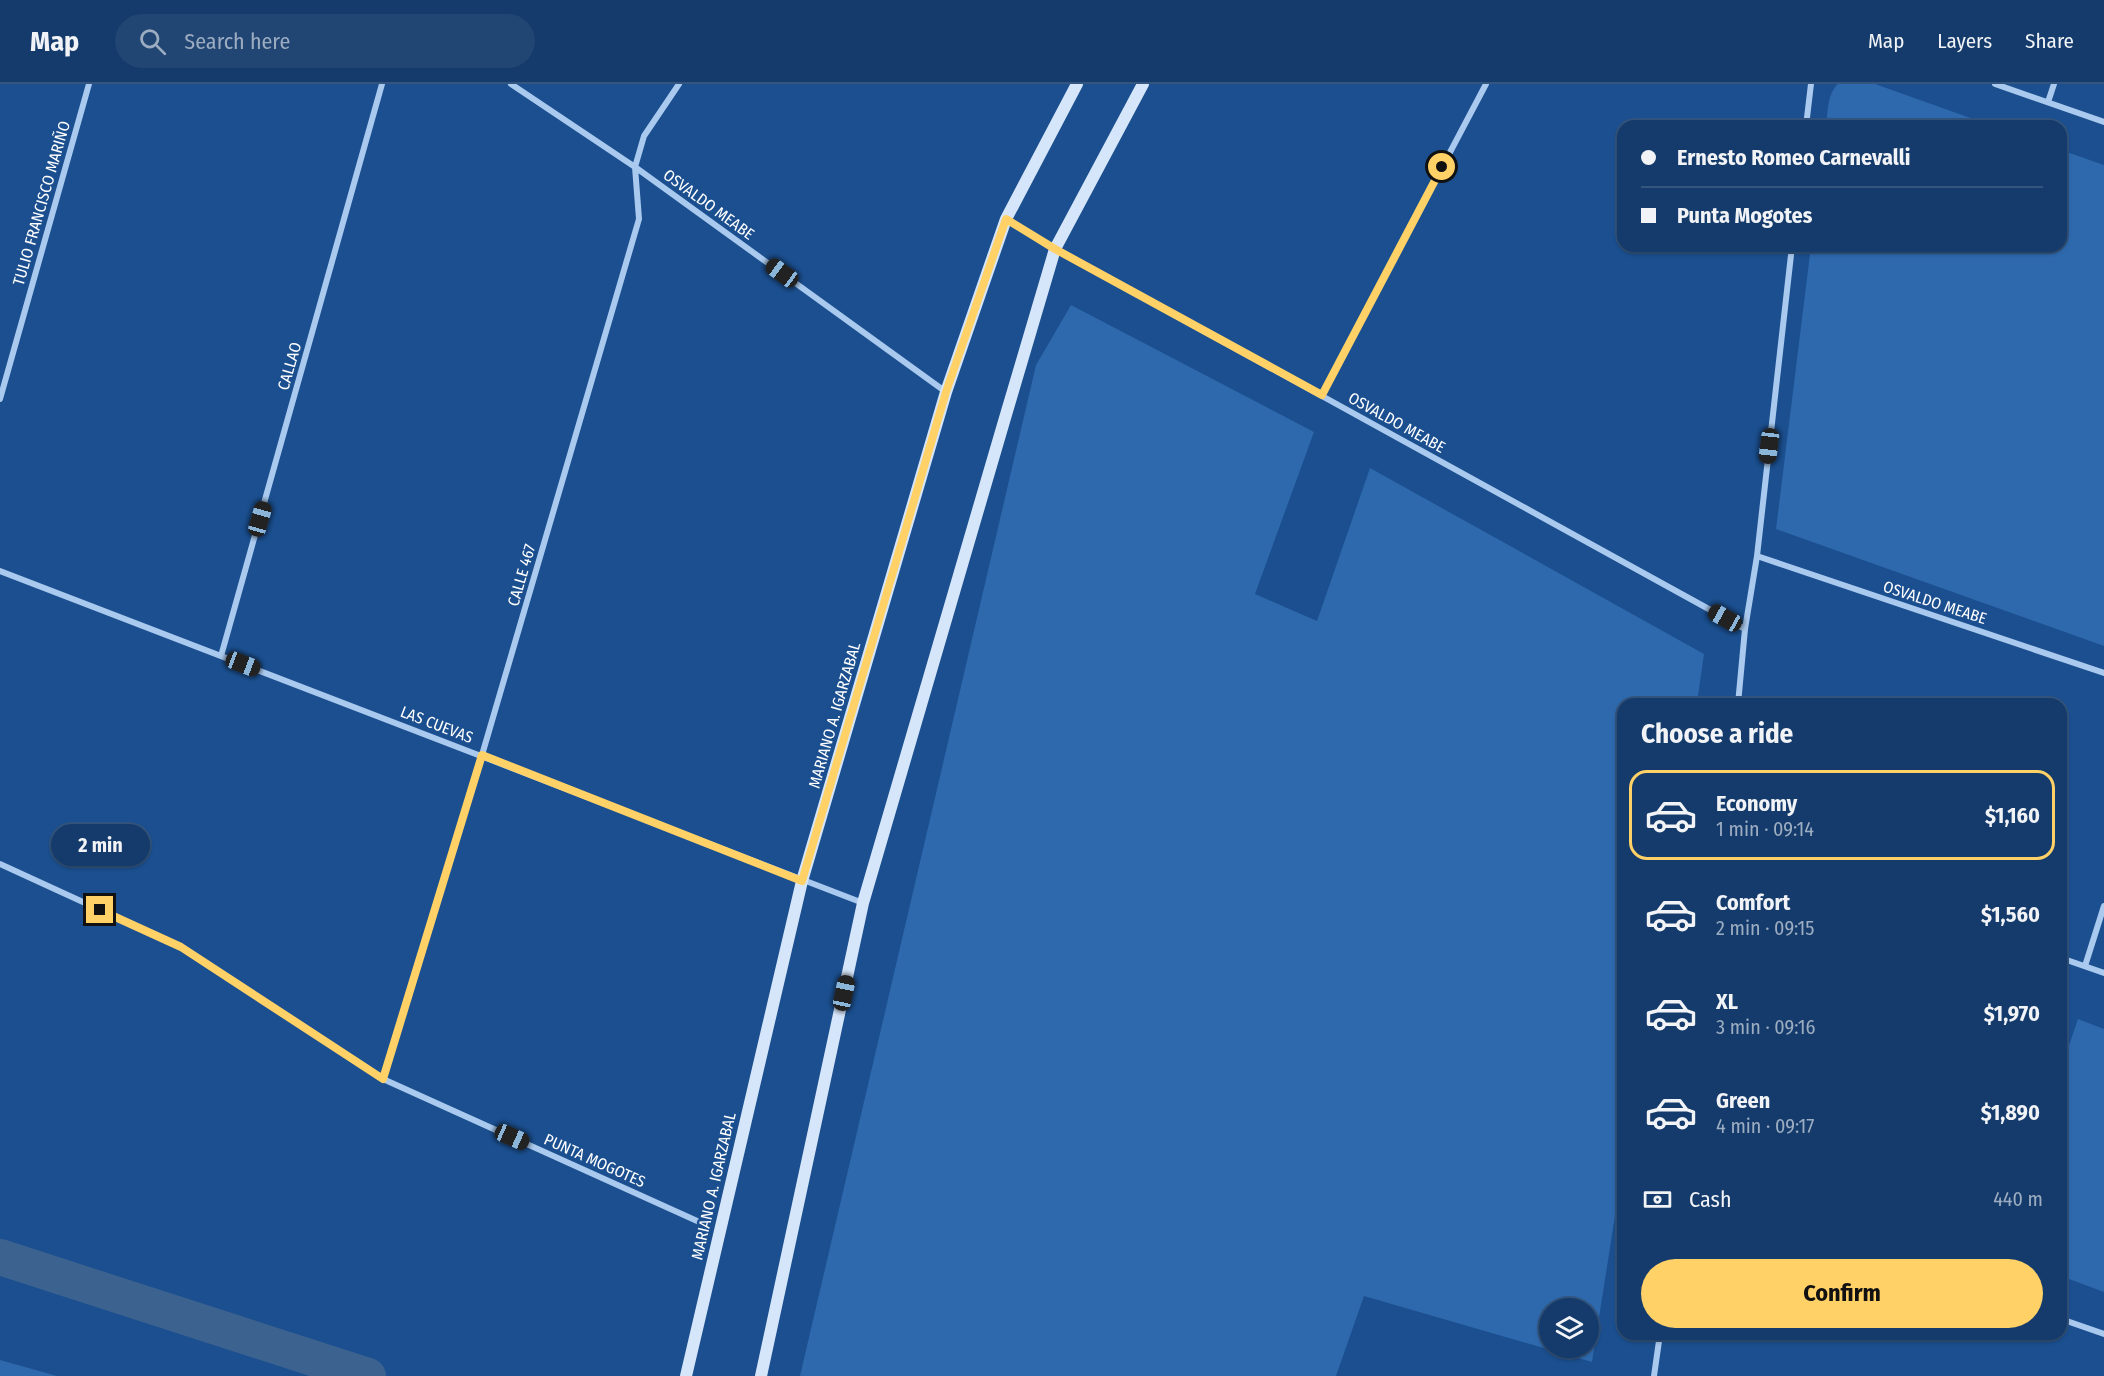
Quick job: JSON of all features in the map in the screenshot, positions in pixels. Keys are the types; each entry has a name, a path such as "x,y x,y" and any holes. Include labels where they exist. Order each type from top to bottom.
{"main road":[{"name":"MARIANO A. IGARZABAL","path":"686,1376 802,881 946,392 1006,219 1077,84"},
{"path":"761,1376 863,903 1055,249 1143,84"}],"street":[{"name":"TULIO FRANCISCO MARIÑO","path":"0,399 89,84"},
{"name":"CALLAO","path":"221,656 382,84"},
{"name":"OSVALDO MEABE","path":"511,84 635,167 946,392"},
{"name":"CALLE 467","path":"383,1079 482,755 639,219 635,167 644,135 679,84"},
{"path":"1322,395 1486,84"},
{"path":"1807,120 1810,84"},
{"path":"1995,84 2104,122"},
{"path":"2048,102 2054,84"},
{"name":"OSVALDO MEABE","path":"1006,219 1055,249 1745,629"},
{"path":"1739,698 1791,252"},
{"name":"OSVALDO MEABE","path":"1757,556 2104,673"},
{"name":"LAS CUEVAS","path":"0,571 863,903"},
{"name":"PUNTA MOGOTES","path":"0,864 181,947 383,1079 706,1225"},
{"path":"2085,966 2104,906"},
{"path":"2067,960 2104,973"},
{"path":"2067,1321 2104,1334"},
{"path":"1654,1376 1659,1340"}],"shaded area":[{"path":"1838,84 1875,84 1976,120 1827,120 1834,88"},
{"path":"2067,152 2104,165 2104,646 1776,529 1810,252 2067,252"},
{"path":"1071,305 1314,432 1255,594 1317,621 1370,468 1704,654 1698,698 1617,698 1617,1203 1599,1318 1599,1298 1539,1298 1539,1347 1364,1296 1336,1376 800,1376 1036,365"},
{"path":"2078,1019 2104,1029 2104,1292 2067,1278 2067,1051"},
{"path":"1578,1358 1593,1358 1592,1362"},
{"path":"0,1360 57,1376 0,1376"}],"waterway":[{"path":"0,1257 368,1376"}],"route":[{"path":"100,910 181,947 383,1079 482,755 802,881 946,392 1006,219 1055,249 1322,395 1442,167"}]}
